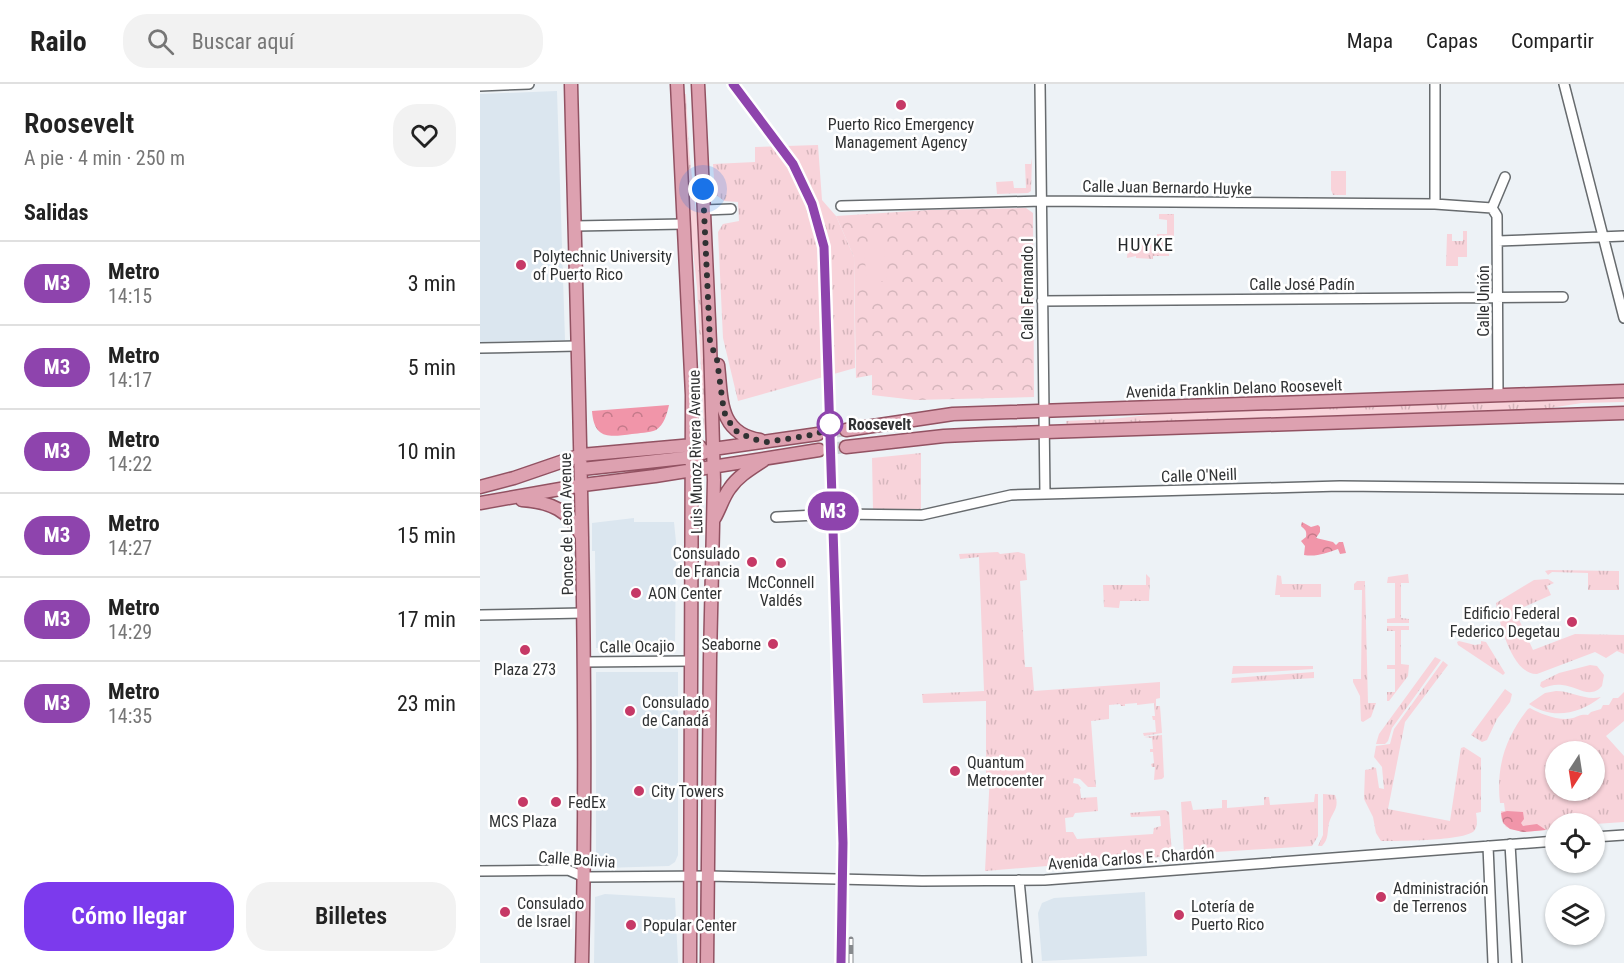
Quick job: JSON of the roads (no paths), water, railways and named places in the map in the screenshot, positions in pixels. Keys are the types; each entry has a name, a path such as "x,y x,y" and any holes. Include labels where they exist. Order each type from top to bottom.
{"main road":[{"name":"Ponce de Leon Avenue","path":"571,84 583,484 585,815 582,963"},
{"name":"Luis Munoz Rivera Avenue","path":"677,84 693,458 690,963"},
{"name":"Luis Munoz Rivera Avenue","path":"698,84 714,467 707,963"},
{"path":"710,342 717,360 724,412 730,425 741,435 767,442"},
{"name":"Avenida Franklin Delano Roosevelt","path":"846,429 953,414 1624,391"},
{"path":"846,447 944,436 1624,413"},
{"path":"480,503 583,484 693,458 713,450 818,434"},
{"path":"480,487 581,455 693,458 714,467 819,450"},
{"path":"714,520 729,489 745,473 769,457"},
{"path":"582,469 693,458"},
{"path":"506,499 534,501 553,506 572,521 583,539"}],"street":[{"path":"480,86 529,84"},
{"name":"Calle Fernando I","path":"1040,84 1042,432 1045,494"},
{"path":"1435,84 1435,204"},
{"path":"1564,84 1624,318"},
{"path":"1492,208 1505,177"},
{"name":"Calle Juan Bernardo Huyke","path":"840,206 1042,201 1435,204 1492,208"},
{"name":"Calle Unión","path":"1492,208 1497,216 1498,241 1498,396"},
{"path":"704,210 732,209"},
{"path":"574,226 684,224"},
{"path":"1498,241 1624,236"},
{"name":"Calle José Padín","path":"1042,301 1563,297"},
{"path":"480,348 578,346"},
{"name":"Calle O'Neill","path":"776,517 836,514 922,515 1011,495 1340,486 1624,489"},
{"path":"480,615 583,613"},
{"name":"Calle Ocajio","path":"583,662 691,661"},
{"path":"1605,836 1624,835"},
{"name":"Avenida Carlos E. Chardón","path":"708,876 910,881 1019,880 1545,842"},
{"path":"1510,844 1517,963"},
{"path":"1488,846 1493,963"},
{"name":"Calle Bolivia","path":"480,871 568,870 584,877 708,876"},
{"path":"1019,880 1027,963"}],"tunnel":[{"path":"818,434 846,430"},
{"path":"819,450 846,447"}],"railway":[{"path":"733,84 773,135 800,176 812,204 824,247 843,843 841,963"},
{"path":"851,939 851,963"}],"metro line":[{"name":"M3","path":"733,84 793,164 807,190 824,247 843,843 841,963"}],"place":[{"name":"Puerto Rico Emergency Management Agency","path":"901,105"},
{"name":"Polytechnic University of Puerto Rico","path":"521,265"},
{"name":"Roosevelt","path":"830,424"},
{"name":"Consulado de Francia","path":"752,562"},
{"name":"McConnell Valdés","path":"781,563"},
{"name":"AON Center","path":"636,593"},
{"name":"Edificio Federal Federico Degetau","path":"1572,622"},
{"name":"Seaborne","path":"773,644"},
{"name":"Plaza 273","path":"525,650"},
{"name":"Consulado de Canadá","path":"630,711"},
{"name":"Quantum Metrocenter","path":"955,771"},
{"name":"City Towers","path":"639,791"},
{"name":"MCS Plaza","path":"523,802"},
{"name":"FedEx","path":"556,802"},
{"name":"Administración de Terrenos","path":"1381,897"},
{"name":"Consulado de Israel","path":"505,912"},
{"name":"Lotería de Puerto Rico","path":"1179,915"},
{"name":"Popular Center","path":"631,925"}],"district":[{"name":"HUYKE","path":"1146,245"}]}
